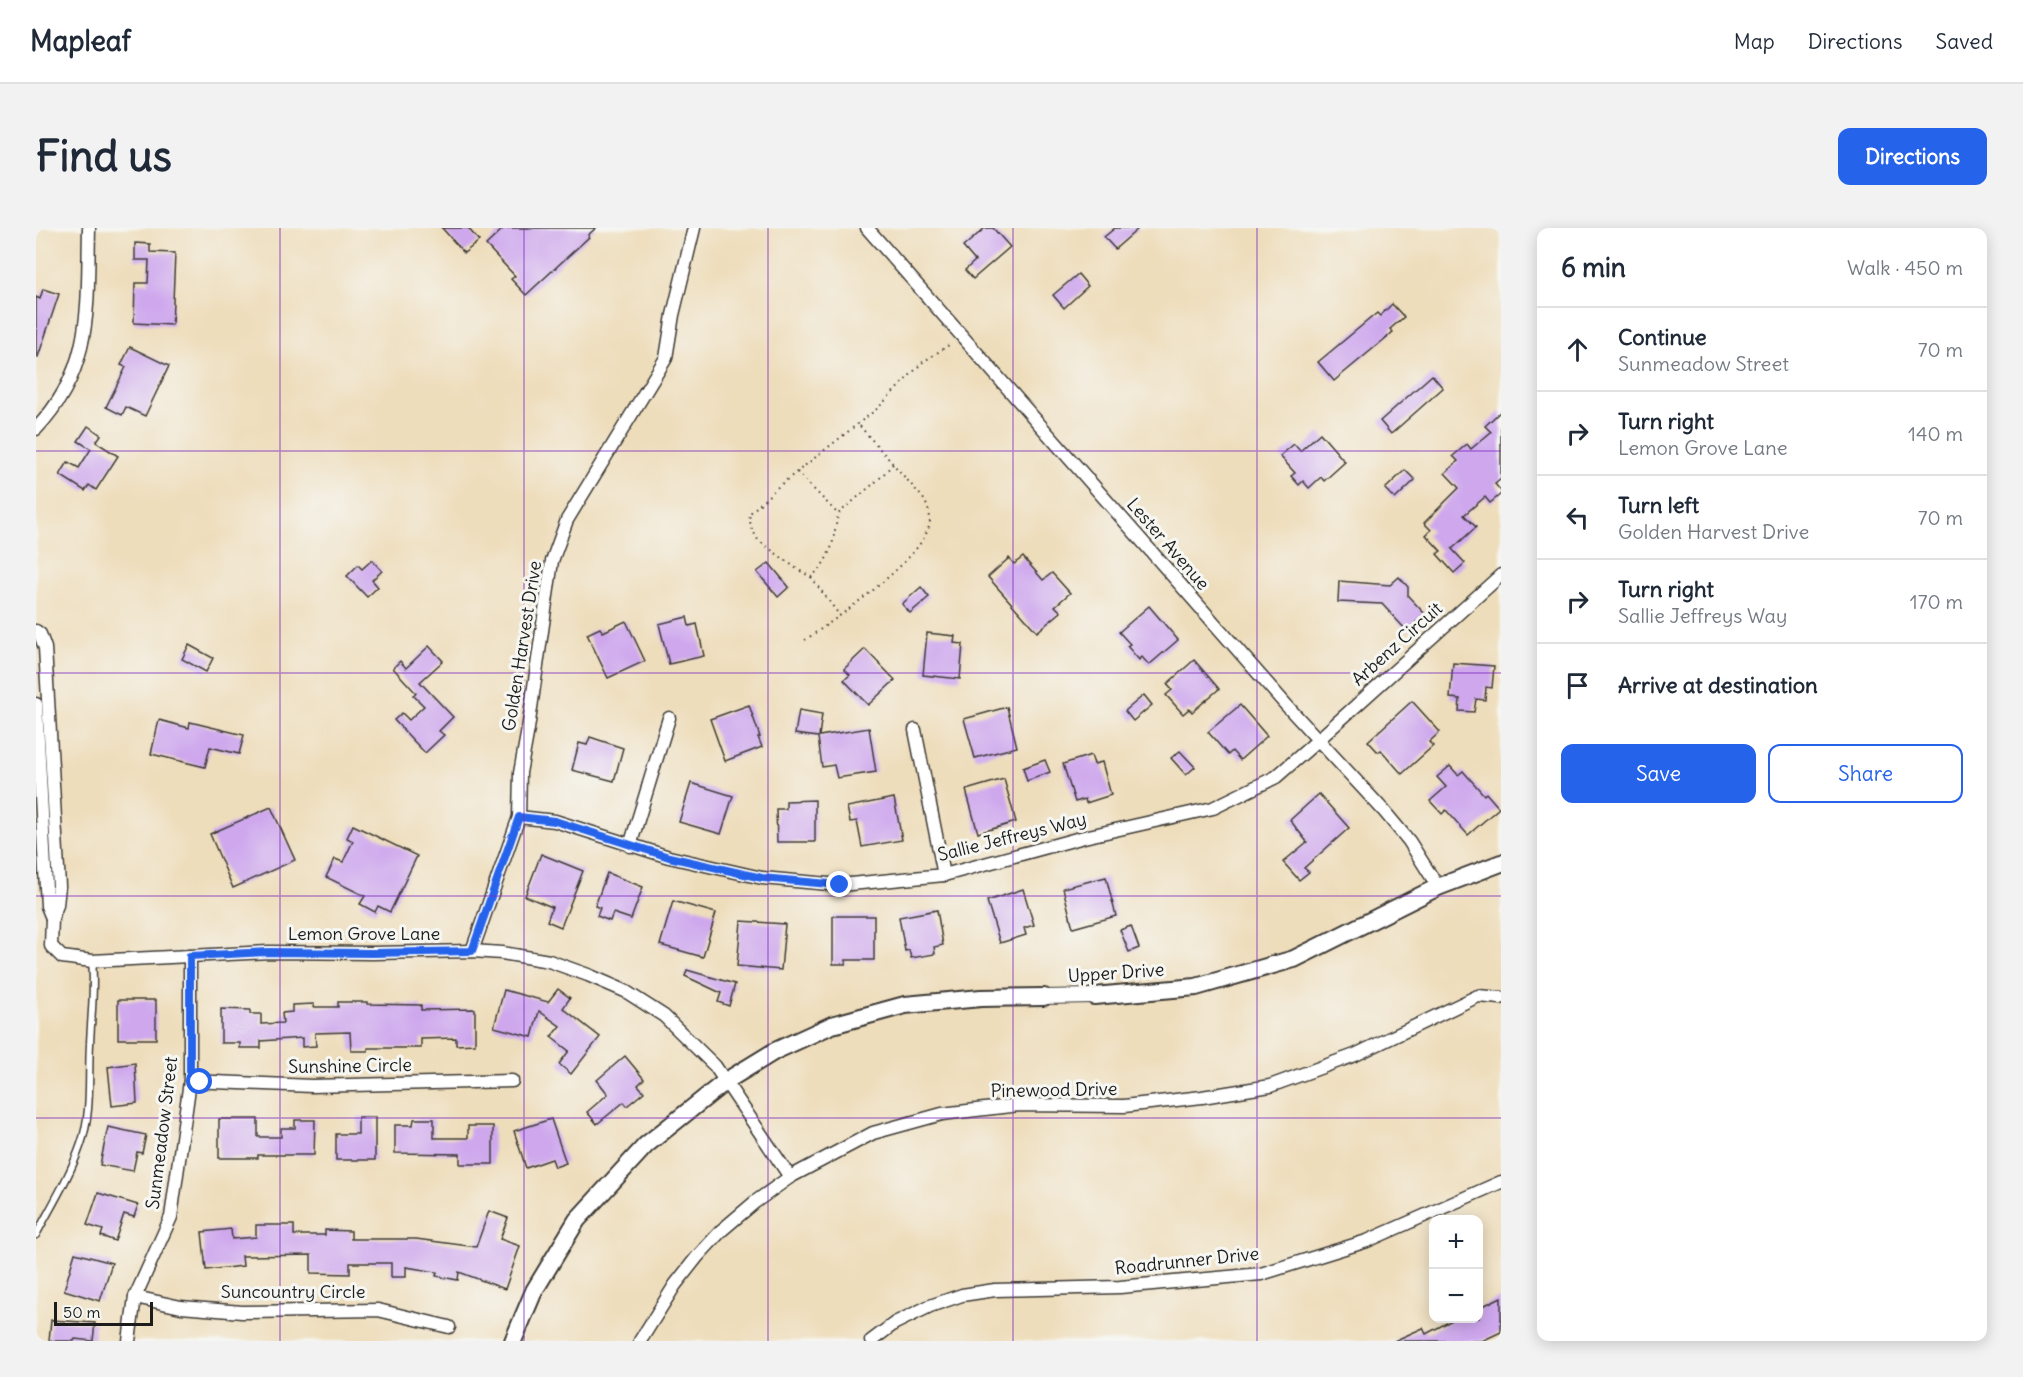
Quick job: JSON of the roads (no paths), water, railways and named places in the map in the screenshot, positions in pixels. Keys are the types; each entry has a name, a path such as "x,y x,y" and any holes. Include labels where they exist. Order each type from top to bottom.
{"main road":[{"name":"Upper Drive","path":"1094,996 1196,987 1294,959 1437,887 1501,863"},
{"name":"Upper Drive","path":"513,1341 534,1291 577,1220 646,1145 726,1081 775,1051 831,1025 905,1005 981,998 1044,997"}],"street":[{"path":"36,429 63,395 79,359 87,323 89,228"},
{"name":"Golden Harvest Drive","path":"472,951 519,817 520,773 552,561 567,520 666,358 673,315 694,228"},
{"name":"Lester Avenue","path":"867,228 1318,740 1384,811 1409,841 1437,887"},
{"name":"Arbenz Circuit","path":"1318,740 1501,574"},
{"path":"36,631 40,634 45,648 59,886 57,905 52,918"},
{"path":"36,704 46,906 52,918"},
{"path":"630,846 669,718"},
{"path":"915,730 944,875"},
{"name":"Sallie Jeffreys Way","path":"519,817 555,821 630,846 750,875 784,880 840,885 944,875 1084,837 1214,808 1276,777 1318,740"},
{"name":"Lemon Grove Lane","path":"52,918 51,946 62,957 92,961 269,952 472,951 502,953 549,961 625,991 664,1016 714,1065 790,1177"},
{"name":"Sunmeadow Street","path":"129,1341 135,1297 171,1217 190,1082 190,956"},
{"name":"Upper Drive","path":"1044,997 1094,996"},
{"name":"Pinewood Drive","path":"640,1341 675,1285 722,1230 790,1177 873,1133 942,1114 1019,1106 1124,1106 1270,1086 1355,1055 1478,996 1501,997"},
{"name":"Sunshine Circle","path":"190,1082 312,1086 512,1081"},
{"name":"Roadrunner Drive","path":"871,1341 895,1323 930,1306 962,1295 995,1290 1131,1286 1261,1274 1367,1240 1501,1182"},
{"name":"Suncountry Circle","path":"135,1297 181,1307 242,1312 378,1310 450,1327"}],"lane":[{"path":"36,1235 69,1174 82,1142 87,1108 95,987 92,961"}]}
